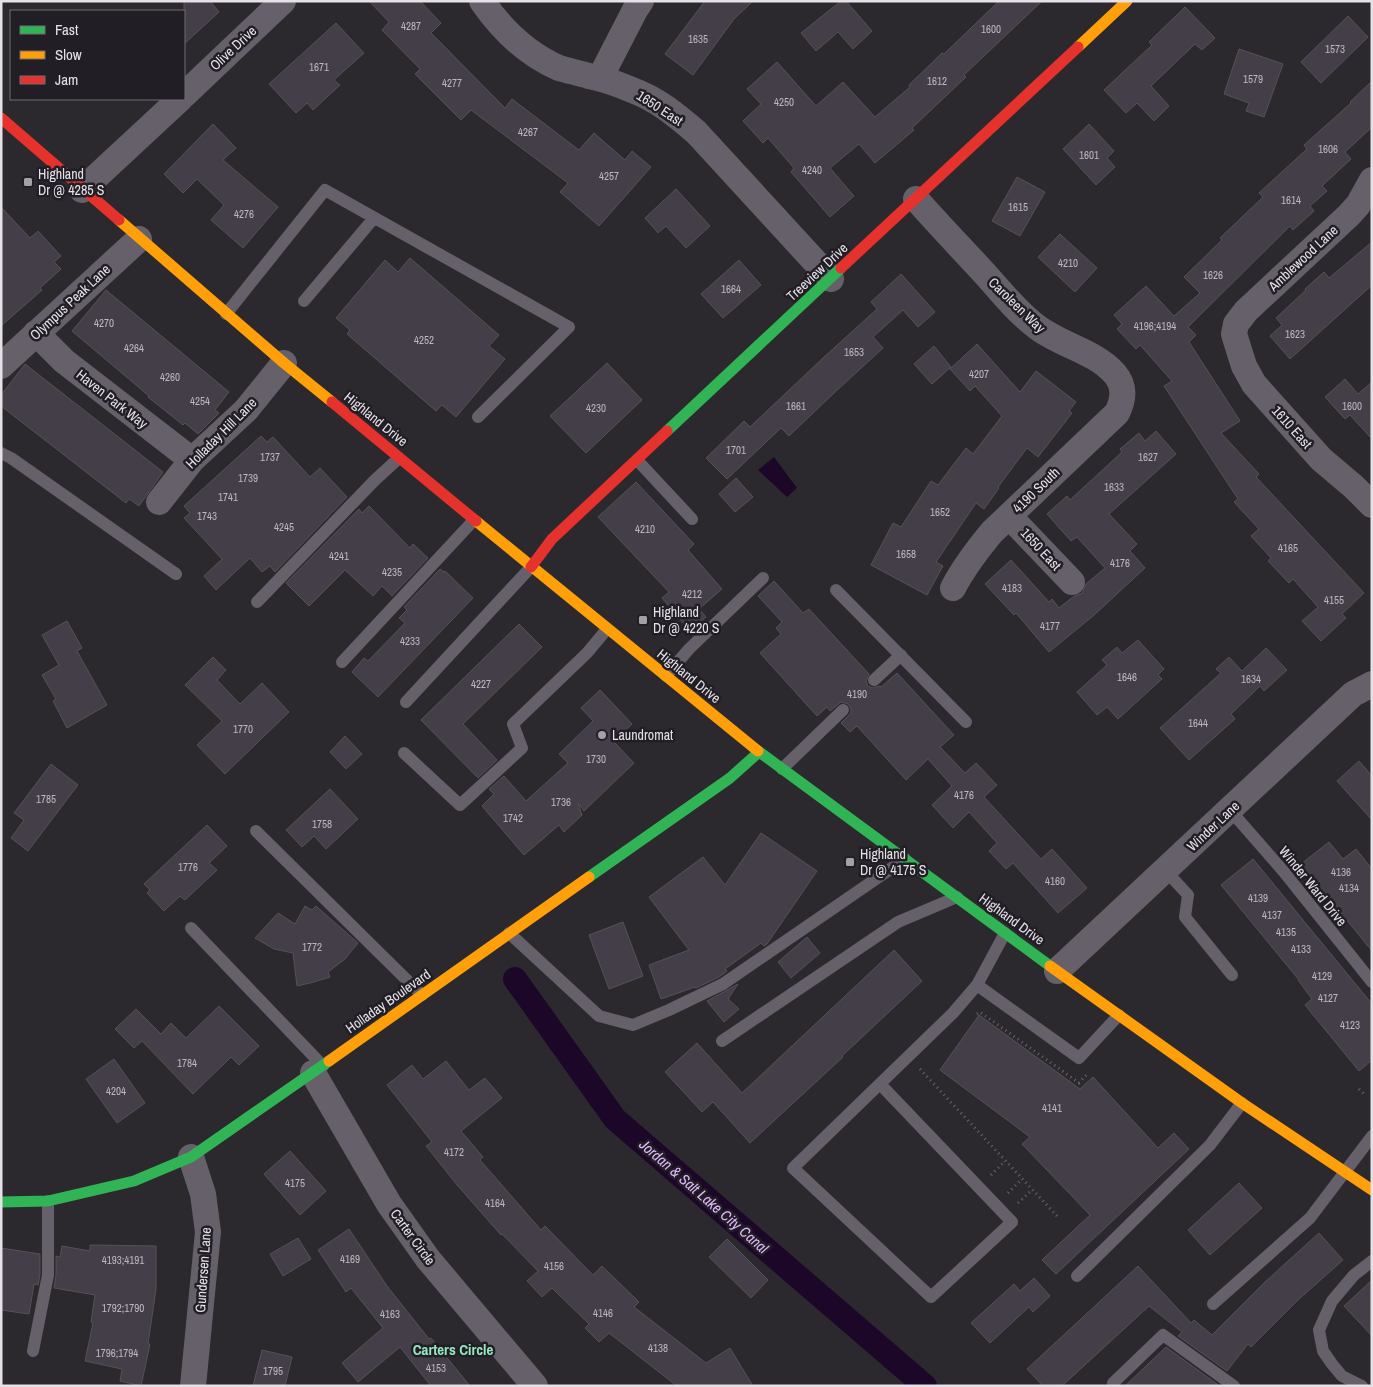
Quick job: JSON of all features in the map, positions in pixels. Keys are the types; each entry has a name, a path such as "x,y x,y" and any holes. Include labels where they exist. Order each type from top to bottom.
{"main road":[{"name":"Treeview Drive","path":"531,567 552,539 1127,1"},
{"name":"Highland Drive","path":"1,118 284,363 759,752 1057,971 1242,1103 1372,1190"},
{"name":"Holladay Boulevard","path":"1,1202 48,1202 134,1181 191,1156 318,1070 730,778 759,752"}],"street":[{"name":"Olive Drive","path":"185,94 283,1"},
{"name":"1650 East","path":"482,1 492,16 509,34 533,54 560,68 600,78 634,90 672,111 690,127 831,279"},
{"path":"600,78 640,1"},
{"path":"82,190 179,100"},
{"name":"Amblewood Lane","path":"1234,334 1236,324 1246,311 1349,215 1358,205 1372,180"},
{"name":"Caroleen Way","path":"916,199 1014,307 1035,326 1052,338 1094,359 1114,373 1121,383 1122,397"},
{"name":"Olympus Peak Lane","path":"1,366 139,239"},
{"name":"Haven Park Way","path":"36,333 64,361 192,460"},
{"name":"1610 East","path":"1234,334 1244,366 1254,384 1320,459 1354,487 1372,505"},
{"name":"Holladay Hill Lane","path":"159,502 192,460 246,410 284,363"},
{"name":"4190 South","path":"953,588 963,569 976,551 1009,516 1110,421 1117,413 1122,397"},
{"name":"1650 East","path":"1009,516 1072,582"},
{"name":"Winder Lane","path":"1057,971 1353,694 1372,684"},
{"name":"Carter Circle","path":"318,1070 389,1204 428,1259 535,1386"},
{"name":"Gundersen Lane","path":"191,1156 203,1194 208,1232 193,1386"}],"lane":[{"path":"226,314 325,190 569,327 478,416"},
{"path":"304,301 374,218"},
{"path":"1,453 11,458 176,574"},
{"path":"257,602 375,480 399,458"},
{"path":"637,460 692,519"},
{"path":"342,662 474,520"},
{"path":"406,702 531,567"},
{"path":"666,676 689,649 763,578"},
{"path":"836,590 966,722"},
{"path":"404,753 460,805 522,748 513,724 586,653 607,629"},
{"path":"874,680 901,655"},
{"path":"782,769 843,710"},
{"name":"Winder Ward Drive","path":"1230,810 1284,872 1372,982"},
{"path":"256,831 422,995"},
{"path":"509,933 599,1016 633,1025 723,984 905,859"},
{"path":"1165,870 1188,895 1185,918 1232,974"},
{"path":"722,1041 898,922 957,897"},
{"path":"191,928 318,1070"},
{"path":"880,1084 1012,1222 931,1297 793,1168 953,1013 977,985 1005,933"},
{"path":"977,985 1080,1058 1119,1015"},
{"path":"1077,1276 1210,1144 1242,1103"},
{"path":"1213,1304 1310,1218 1372,1136"},
{"path":"33,1351 48,1275 48,1202"},
{"path":"1362,1386 1342,1376 1332,1364 1324,1351 1319,1330 1332,1301 1354,1275 1372,1261"},
{"path":"1113,1383 1163,1335 1234,1386"}],"path":[{"path":"972,1018 980,1012 1079,1083 1092,1070"},
{"path":"921,1063 920,1072 1057,1216"},
{"path":"1360,1089 1366,1096"}],"shaded area":[{"path":"774,457 797,488 787,497 758,470"}],"building":[{"path":"184,1 210,1 219,12 185,43"},
{"path":"369,1 420,1 441,23 431,33 505,108 512,99 579,150 594,133 625,160 632,151 651,167 599,226 560,192 568,183 471,110 461,120 415,74 420,69 382,30 389,22"},
{"path":"705,1 753,1 734,19 693,75 665,54"},
{"path":"841,1 846,1 872,31 853,49 838,32 816,51 801,33"},
{"path":"999,1 1042,1 964,75 966,77 912,128 914,130 875,163 859,144 830,168 854,196 830,217 791,172 794,168 768,138 763,143 743,121 761,104 747,89 777,62 816,106 843,82 875,117 910,87 909,85 942,53 944,54"},
{"path":"1185,7 1215,38 1202,50 1195,44 1151,86 1169,106 1154,121 1137,103 1126,113 1104,90 1152,45 1149,42"},
{"path":"1348,16 1368,37 1321,83 1301,62"},
{"path":"336,23 364,53 334,80 340,85 313,110 307,103 296,113 269,84"},
{"path":"1239,49 1283,64 1264,117 1246,111 1249,103 1224,94"},
{"path":"1372,81 1372,127 1345,152 1351,159 1322,186 1327,191 1310,206 1314,211 1293,230 1290,226 1188,327 1196,335 1189,342 1240,421 1221,433 1259,474 1256,477 1364,593 1342,614 1346,618 1321,641 1302,621 1318,607 1293,579 1289,583 1268,561 1271,558 1251,536 1259,529 1234,502 1238,499 1164,386 1172,381 1140,345 1136,349 1117,329 1122,324 1114,315 1146,286 1174,316 1200,293 1184,277 1222,240 1220,238 1263,197 1259,193 1307,149 1304,145 1351,103"},
{"path":"213,124 236,148 223,160 278,207 243,248 211,220 224,205 197,179 183,193 164,174"},
{"path":"1089,124 1114,151 1107,158 1115,167 1096,185 1063,149"},
{"path":"1017,177 1045,192 1020,236 992,221"},
{"path":"676,189 710,226 686,248 666,226 658,233 645,218"},
{"path":"1,207 30,238 38,231 61,256 54,262 61,269 40,288 42,290 1,326"},
{"path":"1060,234 1097,268 1075,292 1038,257"},
{"path":"1372,242 1372,285 1290,359 1270,336 1282,325 1276,318 1324,272 1329,278"},
{"path":"410,258 499,335 489,346 505,359 456,417 442,405 436,411 347,334 350,330 336,318 385,260 398,272"},
{"path":"739,260 761,285 723,318 701,294"},
{"path":"901,274 935,312 918,327 903,310 873,337 883,348 789,436 781,428 727,479 706,458 744,421 750,427 877,309 871,302"},
{"path":"106,290 229,392 215,410 219,413 198,434 185,423 183,425 148,397 72,331"},
{"path":"977,344 1020,392 1036,371 1076,402 1069,411 1072,413 1038,457 1027,448 984,509 976,503 936,562 943,566 927,595 871,565 893,523 901,527 931,481 938,485 966,448 973,454 1002,416 975,386 970,391 950,369"},
{"path":"934,346 951,367 932,384 914,364"},
{"path":"607,363 642,400 586,453 550,416"},
{"path":"25,364 163,472 139,506 129,499 126,503 1,406 1,395"},
{"path":"1345,379 1358,394 1372,382 1372,439 1350,415 1345,419 1325,397"},
{"path":"1156,431 1176,454 1109,514 1137,544 1130,551 1145,568 1093,616 1049,652 1016,613 1014,615 985,584 1011,560 1049,602 1052,599 1059,608 1073,597 1082,593 1086,584 1105,568 1077,537 1071,541 1047,514 1067,496 1070,500 1122,452 1120,449 1139,433 1145,441"},
{"path":"261,436 267,442 273,437 310,477 320,468 347,497 275,572 270,566 262,572 250,558 216,590 204,576 222,559 184,518 190,513 184,506"},
{"path":"736,478 753,497 735,512 719,494"},
{"path":"636,482 694,544 688,550 722,589 699,609 706,617 690,631 662,598 669,592 598,517"},
{"path":"369,506 410,548 413,544 428,558 392,596 382,586 373,596 345,570 309,606 286,583 359,509 362,513"},
{"path":"440,569 445,571 473,598 378,697 352,672 364,658 368,661 405,623 399,618 407,610 404,607"},
{"path":"774,581 803,613 809,609 869,674 866,681 868,686 872,688 881,687 897,673 954,735 940,747 965,773 976,763 997,785 984,797 1041,859 1052,849 1087,888 1058,913 1013,863 1006,869 989,851 997,843 969,812 953,828 932,805 952,786 928,759 906,780 857,726 850,732 841,723 851,713 848,704 841,702 830,711 827,707 817,716 760,653 781,634 776,628 782,622 758,596"},
{"path":"67,621 82,648 77,651 107,705 67,728 53,701 56,699 42,675 59,665 42,635"},
{"path":"519,624 542,647 463,724 497,760 478,778 421,720"},
{"path":"1138,640 1164,669 1158,675 1162,679 1118,719 1107,707 1097,715 1077,692 1107,665 1102,660 1117,647 1122,653"},
{"path":"1266,648 1287,670 1264,691 1260,686 1231,714 1235,719 1189,760 1160,728 1221,673 1216,669 1229,657 1242,671"},
{"path":"213,657 226,670 217,680 240,704 262,683 289,712 225,774 197,745 222,721 185,685"},
{"path":"600,690 632,724 613,741 634,763 584,811 578,803 582,815 564,832 559,825 524,855 482,806 494,794 489,789 504,776 526,801 568,763 559,754 593,721 581,708"},
{"path":"345,736 362,754 346,769 330,752"},
{"path":"1359,761 1372,776 1372,820 1337,781"},
{"path":"51,764 78,785 28,851 11,838 24,820 14,813"},
{"path":"330,789 358,819 326,849 314,836 302,847 286,830"},
{"path":"207,825 227,846 209,863 217,870 185,900 180,896 164,911 147,893 150,890 144,884"},
{"path":"761,833 817,871 767,944 764,946 761,943 725,969 727,971 719,977 696,988 661,999 649,965 689,950 649,897 703,857 725,885"},
{"path":"1329,842 1343,859 1356,849 1372,869 1372,951 1301,864"},
{"path":"1253,859 1372,1004 1372,1060 1359,1071 1305,1005 1312,999 1299,980 1221,885"},
{"path":"305,906 312,910 316,906 358,943 345,959 328,972 330,977 297,986 293,953 274,949 255,938 278,913 295,924"},
{"path":"623,922 643,976 609,989 589,935"},
{"path":"807,937 820,953 791,978 778,962"},
{"path":"894,950 922,981 750,1143 713,1102 702,1112 665,1072 697,1043 742,1093"},
{"path":"738,984 728,999 739,1009 724,1022 707,1001"},
{"path":"219,1006 259,1046 239,1065 231,1057 193,1094 142,1041 134,1048 115,1029 136,1009 161,1034 171,1023 186,1038"},
{"path":"979,1015 1080,1089 1093,1077 1158,1148 1174,1133 1189,1149 1056,1274 1042,1260 1090,1215 1022,1144 1030,1137 940,1070"},
{"path":"114,1059 145,1103 117,1123 86,1079"},
{"path":"446,1061 469,1090 485,1078 502,1098 461,1131 483,1157 480,1160 541,1230 545,1226 593,1275 602,1266 639,1302 634,1307 706,1363 730,1348 753,1386 677,1386 609,1333 599,1342 585,1328 589,1324 552,1288 542,1297 527,1281 538,1271 501,1235 458,1186 426,1146 432,1142 387,1085 412,1065 423,1079"},
{"path":"290,1151 326,1191 300,1215 264,1174"},
{"path":"1239,1183 1262,1208 1210,1255 1188,1230"},
{"path":"349,1229 387,1286 429,1339 431,1338 470,1386 431,1386 400,1347 358,1382 342,1363 383,1328 351,1288 346,1292 318,1250"},
{"path":"1319,1233 1343,1260 1298,1300 1251,1347 1248,1344 1227,1371 1178,1336 1182,1332 1149,1306 1062,1386 1043,1386 1027,1369 1138,1266 1191,1323 1194,1320 1212,1335 1265,1282"},
{"path":"298,1238 311,1259 283,1276 270,1254"},
{"path":"727,1239 768,1280 751,1298 709,1257"},
{"path":"90,1245 156,1246 156,1289 148,1344 150,1344 141,1386 120,1381 122,1369 85,1361 93,1323 91,1322 95,1295 54,1288 56,1256 60,1257 62,1246 90,1251"},
{"path":"1,1248 40,1254 38,1285 34,1284 29,1314 1,1310"},
{"path":"1034,1278 1050,1296 1033,1312 1029,1307 990,1343 971,1323 1014,1284 1020,1291"},
{"path":"1372,1280 1372,1336 1344,1306"},
{"path":"1166,1347 1217,1384 1215,1386 1125,1386"},
{"path":"262,1350 292,1357 285,1386 253,1386"}],"waterway":[{"name":"Jordan & Salt Lake City Canal","path":"515,979 615,1119 925,1386"}],"traffic: fast":[{"path":"667,431 841,268"},
{"path":"758,751 1050,966"},
{"path":"589,877 730,778 759,752"},
{"path":"1,1202 48,1201 134,1181 191,1157 329,1061"}],"traffic: slow":[{"path":"1078,47 1127,1"},
{"path":"119,220 284,363 332,402"},
{"path":"476,521 758,751"},
{"path":"329,1061 589,877"},
{"path":"1050,966 1242,1103 1372,1190"}],"traffic: jam":[{"path":"841,268 1078,47"},
{"path":"1,118 119,220"},
{"path":"332,402 476,521"},
{"path":"531,567 552,539 667,431"}],"place":[{"name":"Highland Dr @ 4285 S","path":"28,182"},
{"name":"Highland Dr @ 4220 S","path":"643,620"},
{"name":"Laundromat","path":"602,735"},
{"name":"Highland Dr @ 4175 S","path":"850,862"}],"district":[{"name":"Carters Circle","path":"453,1349"}]}
